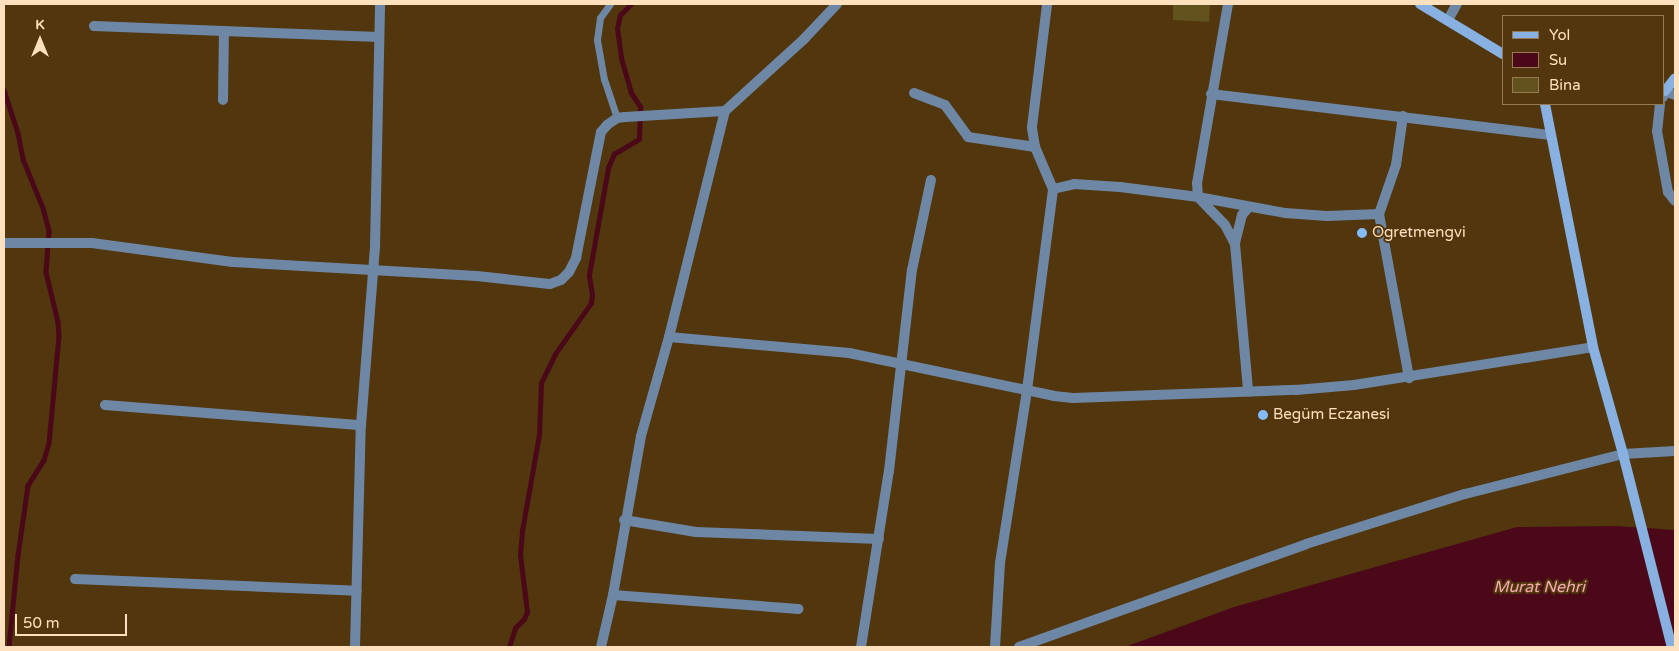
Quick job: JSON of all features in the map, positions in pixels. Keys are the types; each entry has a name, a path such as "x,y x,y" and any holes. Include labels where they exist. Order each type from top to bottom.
{"main road":[{"path":"1420,4 1502,53"},
{"path":"1667,93 1675,78"},
{"path":"1545,105 1549,135 1593,347 1637,507 1672,647"}],"street":[{"path":"356,647 361,425 372,271 380,4"},
{"path":"601,647 613,595 624,520 641,436 669,336 725,112 804,39 838,4"},
{"path":"995,647 1000,562 1027,390 1053,189 1035,146 1032,127 1047,4"},
{"path":"1228,4 1198,167 1198,197 1225,225 1235,244"},
{"path":"1448,20 1457,4"},
{"path":"94,26 379,37"},
{"path":"223,100 224,31"},
{"path":"914,93 945,106 968,137 1035,146"},
{"path":"1211,94 1549,135"},
{"path":"1660,105 1657,131 1668,192 1675,201"},
{"path":"4,243 63,242 114,245 233,262 476,276 550,284 561,280 569,272 576,258 601,132 621,117 725,112"},
{"path":"1403,116 1394,172 1379,214 1409,378"},
{"path":"861,647 879,539 914,256 931,180"},
{"path":"1053,189 1074,184 1198,197 1248,208 1327,216 1379,214"},
{"path":"1248,208 1242,215 1235,244 1248,391"},
{"path":"669,336 849,353 1073,398 1354,386 1593,347"},
{"path":"105,405 361,425"},
{"path":"1019,647 1306,544 1465,494 1623,454 1675,451"},
{"path":"624,520 696,532 879,539"},
{"path":"75,579 357,591"},
{"path":"613,595 798,609"}],"lane":[{"path":"610,4 600,18 597,40 604,79 621,117"}],"water":[{"name":"Murat Nehri","path":"1615,526 1675,530 1675,647 1125,647 1234,607 1517,527"}],"building":[{"path":"1173,4 1210,4 1209,22 1173,20"}],"waterway":[{"path":"509,647 515,628 524,619 527,612 520,555 522,531 539,435 541,383 555,354 591,303 592,295 589,275 608,168 614,154 639,139 640,107 631,93 621,57 617,29 620,15 631,4"},
{"path":"4,90 18,133 23,159 43,208 49,231 46,272 58,322 59,336 49,443 44,460 28,486 18,555 9,647"}],"place":[{"name":"Ogretmengvi","path":"1362,233"},
{"name":"Begüm Eczanesi","path":"1263,415"}]}
